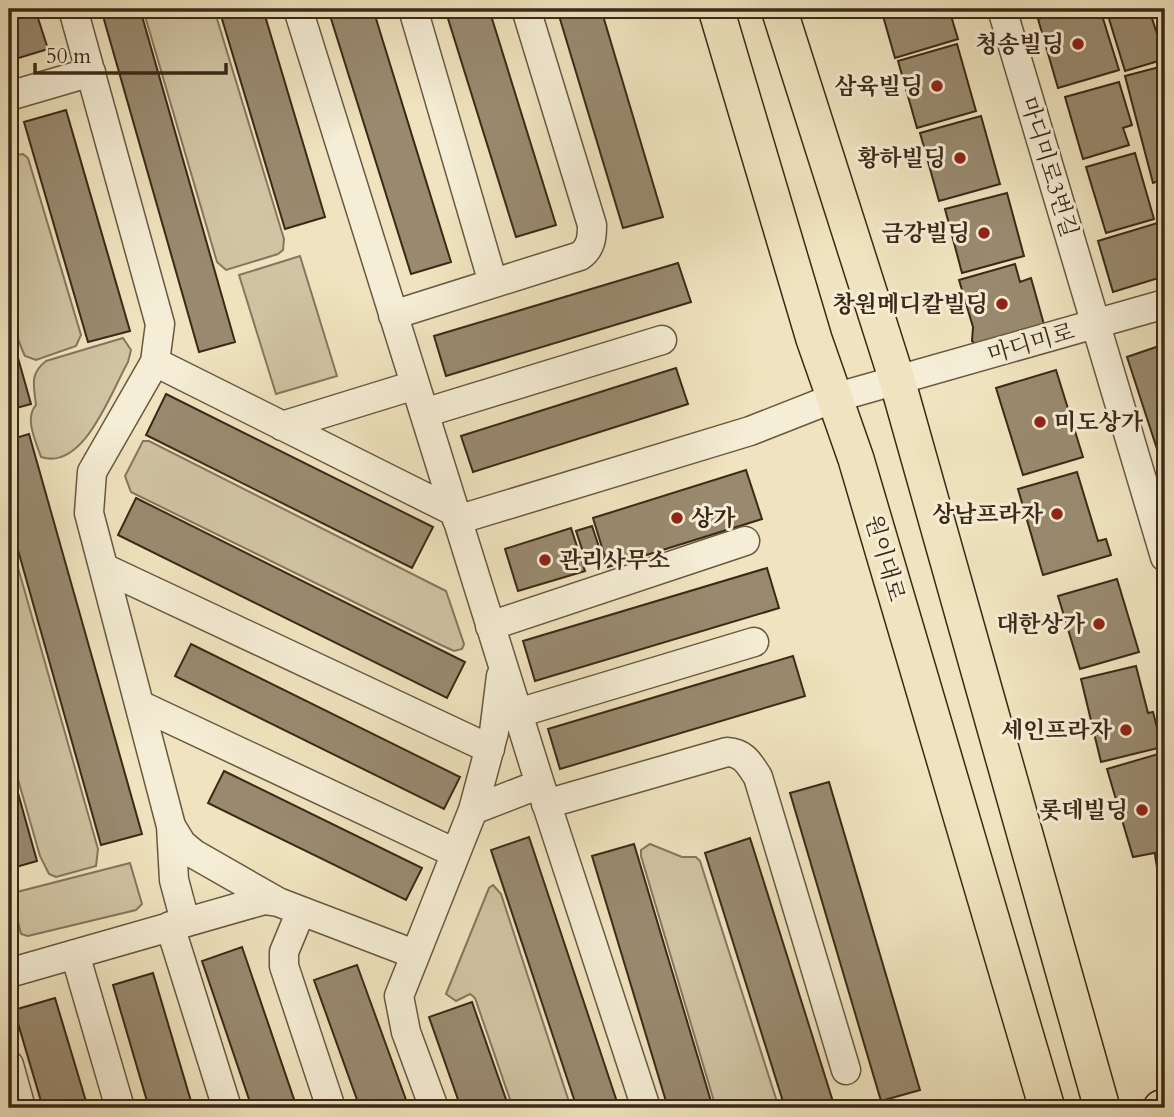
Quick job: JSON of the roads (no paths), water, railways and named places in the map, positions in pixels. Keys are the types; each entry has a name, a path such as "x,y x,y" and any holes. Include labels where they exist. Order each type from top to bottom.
{"main road":[{"name":"원이대로","path":"716,9 834,398 856,459 1047,1108"},
{"path":"779,9 897,380 1102,1108"}],"street":[{"path":"73,9 160,324 156,362 92,472 89,513 171,826 178,923 227,1108"},
{"path":"298,9 543,794 646,1108"},
{"path":"413,9 493,283"},
{"path":"393,315 580,256 587,251 592,237 592,225 526,9"},
{"name":"마디미로3번길","path":"1002,9 1165,557"},
{"path":"9,96 91,72"},
{"name":"마디미로","path":"456,516 750,431 834,398 1165,304"},
{"path":"424,413 662,340"},
{"path":"156,362 456,516"},
{"path":"282,426 415,385"},
{"path":"490,626 745,541"},
{"path":"104,569 490,749"},
{"path":"518,713 754,642"},
{"path":"434,1108 399,1005 401,984 473,810 499,706 501,659"},
{"path":"139,705 455,853"},
{"path":"473,810 727,752 738,753 748,760 758,777 846,1070"},
{"path":"171,826 182,844 194,854 290,906 414,954"},
{"path":"9,973 248,903 264,900 290,906"},
{"path":"290,906 284,966 331,1108"},
{"path":"75,954 120,1108"},
{"path":"9,1065 21,1108"}],"place":[{"name":"청송빌딩","path":"1078,44"},
{"name":"삼육빌딩","path":"937,86"},
{"name":"황하빌딩","path":"960,158"},
{"name":"금강빌딩","path":"984,233"},
{"name":"창원메디칼빌딩","path":"1002,304"},
{"name":"미도상가","path":"1040,422"},
{"name":"상남프라자","path":"1057,514"},
{"name":"상가","path":"677,518"},
{"name":"관리사무소","path":"545,560"},
{"name":"대한상가","path":"1099,624"},
{"name":"세인프라자","path":"1126,730"},
{"name":"롯데빌딩","path":"1142,810"}]}
